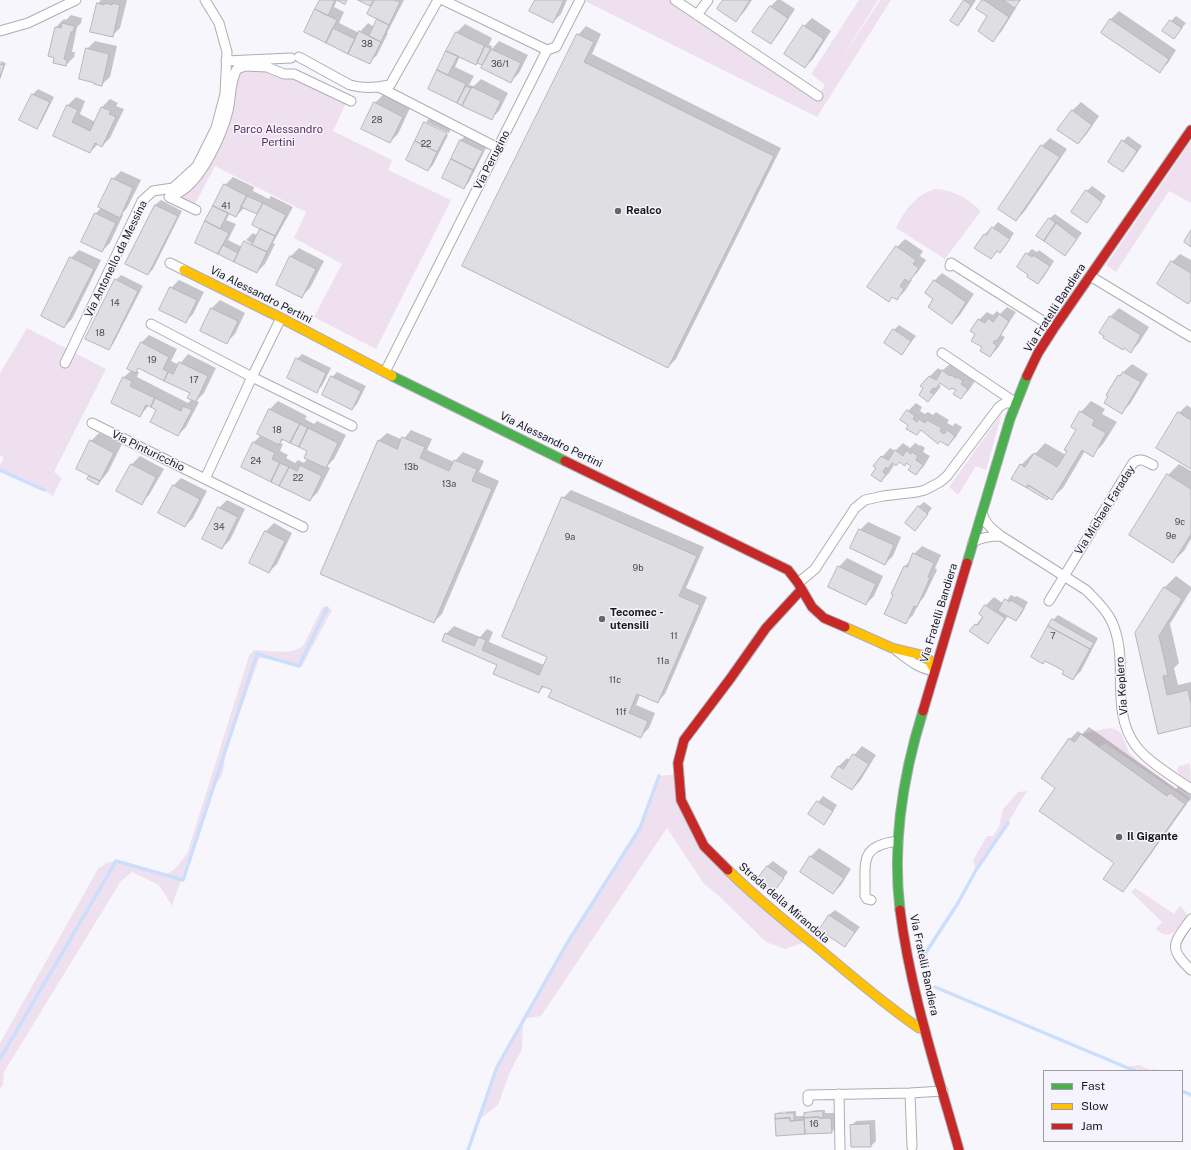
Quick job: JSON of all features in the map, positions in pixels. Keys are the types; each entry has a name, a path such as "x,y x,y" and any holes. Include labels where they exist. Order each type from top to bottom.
{"street":[{"path":"0,31 28,23 76,0"},
{"name":"Via Antonello da Messina","path":"66,363 142,201 153,191 172,188 197,166 216,128 225,94 227,52 219,22 205,0"},
{"path":"379,87 390,85 438,0"},
{"path":"443,0 547,50 556,47 580,0"},
{"path":"675,0 818,96"},
{"path":"697,15 708,0"},
{"name":"Via Perugino","path":"385,372 547,50"},
{"name":"Via Perugino","path":"226,61 295,57 350,85 357,87 379,87 492,145"},
{"path":"196,210 169,198 181,192 193,181 203,167 220,137 228,111 233,75 237,69 245,66 267,66 284,74 294,74 350,101"},
{"name":"Via Fratelli Bandiera","path":"959,1150 919,1007 904,938 898,893 897,851 909,764 920,719 973,542 1016,403 1028,374 1038,353 1054,328 1191,130"},
{"name":"Via Alessandro Pertini","path":"170,263 385,372 788,570 812,607 824,618 892,648 921,655 930,660 935,670"},
{"path":"950,266 951,263 1054,328"},
{"path":"1090,276 1191,337"},
{"path":"205,479 281,318"},
{"path":"151,324 252,377 352,426"},
{"path":"942,353 1016,403"},
{"name":"Strada della Mirandola","path":"919,1028 872,993 749,891 704,846 681,800 678,763 684,740 766,628 815,568 855,508 860,503 874,498 917,492 933,486 946,476 999,407 1005,403 1016,403"},
{"name":"Via Pinturicchio","path":"92,423 303,528"},
{"name":"Via Michael Faraday","path":"1064,576 1133,463 1141,460 1152,465"},
{"name":"Via Keplero","path":"982,513 985,522 1001,536 1086,590 1097,600 1115,628 1120,655 1121,705 1126,729 1142,753 1191,789"},
{"path":"973,542 986,536 1001,536"},
{"path":"1049,601 1064,576"},
{"path":"871,900 867,899 865,896 866,858 873,848 898,841"},
{"path":"1191,919 1176,940 1175,947 1178,956 1191,970"},
{"path":"808,1101 808,1095 943,1091"},
{"path":"910,1093 912,1147"},
{"path":"839,1094 840,1150"}],"green space":[{"path":"583,0 675,0 818,96 825,85 811,74 859,0 878,0 839,63 880,0 891,0 817,117"},
{"name":"Parco Alessandro Pertini","path":"246,68 294,76 347,101 333,131 392,160 388,170 451,200 376,349 314,317 342,264 294,238 306,212 215,166 193,208 170,197 193,182 233,76"},
{"path":"1191,141 1191,203 1169,191 1116,272 1106,265"},
{"path":"935,189 954,193 971,202 981,211 945,259 896,228 907,209 916,199"},
{"path":"27,328 106,369 54,472 62,478 53,496 44,490 0,470 0,465 4,458 0,455 0,373"},
{"path":"1002,413 986,470 976,466 958,495 949,487"},
{"path":"323,606 332,610 302,666 263,656 259,659 225,753 222,775 213,787 172,906 159,885 132,872 121,881 4,1072 3,1085 0,1089 0,1043 98,869 106,863 116,861 165,875 174,870 187,854 249,656 254,650 286,652 303,646"},
{"path":"1109,728 1115,729 1121,733 1129,752 1137,760 1191,799 1191,802 1106,744 1099,748 1081,734"},
{"path":"1190,763 1191,782 1180,775 1177,770 1179,766"},
{"path":"679,774 681,800 704,846 808,941 785,949 766,942 719,896 704,884 667,828 541,1016 524,1019 566,945 640,828 659,776"},
{"path":"1027,791 1008,823 976,870 973,860 987,836 993,836 999,827 1003,809 1018,792"},
{"path":"1135,888 1174,914 1180,906 1185,911 1186,914 1183,921 1175,931 1166,935 1156,929 1162,922 1131,892"},
{"path":"523,1021 522,1049 510,1072 498,1105 478,1120 497,1067"},
{"path":"1139,1065 1150,1070 1133,1070 1126,1067"}],"building":[{"path":"320,0 335,0 328,16 315,9"},
{"path":"337,0 347,0 345,4"},
{"path":"358,0 374,0 371,6"},
{"path":"374,0 395,0 400,2 389,25 367,14"},
{"path":"535,0 564,0 553,23 529,11"},
{"path":"723,0 750,0 736,22 717,9"},
{"path":"964,0 971,5 958,26 950,21"},
{"path":"982,0 1009,17 993,42 978,31 987,16 976,9"},
{"path":"1003,0 1020,0 1015,8"},
{"path":"97,3 112,5 113,3 120,5 113,37 90,32"},
{"path":"770,6 788,18 771,44 752,32"},
{"path":"315,9 337,20 326,43 304,32"},
{"path":"377,19 389,25 381,42 369,36"},
{"path":"1110,19 1169,59 1160,73 1101,33"},
{"path":"1170,20 1182,28 1174,39 1162,31"},
{"path":"62,23 75,26 73,32 71,32 64,59 67,60 66,66 53,63 54,58 48,56 55,27 61,28"},
{"path":"803,25 824,39 805,68 784,54"},
{"path":"333,28 355,39 348,54 326,43"},
{"path":"359,31 381,42 370,64 348,54"},
{"path":"456,32 485,46 476,65 446,51"},
{"name":"Realco","path":"577,34 594,42 584,62 774,156 668,368 462,266"},
{"path":"485,46 491,49 482,65 477,63"},
{"path":"86,48 109,54 102,86 79,79"},
{"path":"491,49 521,63 511,83 481,68"},
{"path":"446,51 458,56 448,75 437,70"},
{"path":"0,64 4,65 0,78"},
{"path":"437,70 466,84 457,103 428,89"},
{"path":"466,86 471,88 462,106 457,103"},
{"path":"472,87 501,101 492,120 462,106"},
{"path":"32,94 50,102 37,129 19,120"},
{"path":"374,102 403,117 390,143 361,129"},
{"path":"67,105 78,110 72,122 90,131 101,107 111,111 109,114 116,117 102,147 95,143 90,153 53,136"},
{"path":"1072,110 1092,125 1078,144 1057,130"},
{"path":"424,122 447,133 437,152 415,141"},
{"path":"460,140 483,151 473,170 451,159"},
{"path":"1122,140 1137,151 1123,172 1108,162"},
{"path":"415,141 437,152 428,171 406,160"},
{"path":"1041,145 1060,157 1016,221 998,209"},
{"path":"451,159 473,170 464,189 442,178"},
{"path":"112,178 133,188 120,218 98,207"},
{"path":"224,184 247,196 236,217 213,206"},
{"path":"1086,190 1102,202 1087,223 1071,212"},
{"path":"247,196 263,203 257,214 241,207"},
{"path":"263,203 286,215 275,236 252,225"},
{"path":"155,205 178,216 148,275 125,264"},
{"path":"213,206 228,213 220,229 205,221"},
{"path":"95,213 116,223 102,252 81,242"},
{"path":"1049,218 1056,223 1044,241 1036,236"},
{"path":"205,221 229,233 218,254 195,243"},
{"path":"1056,223 1077,239 1065,256 1044,241"},
{"path":"992,227 1010,239 1000,253 997,251 991,259 974,248 984,234 986,235"},
{"path":"260,229 275,236 267,252 252,245"},
{"path":"1191,230 1191,247 1184,242"},
{"path":"244,241 267,252 257,273 234,262"},
{"path":"223,245 238,253 234,262 218,254"},
{"path":"896,246 916,260 913,264 919,268 909,282 905,279 900,286 904,289 897,300 892,297 889,302 867,287"},
{"path":"1026,253 1032,257 1033,255 1050,266 1038,284 1027,277 1028,275 1017,267"},
{"path":"290,256 316,269 302,298 276,285"},
{"path":"70,257 94,269 64,328 41,316"},
{"path":"1171,261 1191,273 1191,300 1188,304 1157,284"},
{"path":"115,279 138,291 109,350 85,339"},
{"path":"934,280 966,302 952,324 928,307 933,299 925,293"},
{"path":"170,287 197,300 186,323 159,310"},
{"path":"211,308 238,321 227,344 200,331"},
{"path":"999,314 1009,321 997,341 995,340 993,343 997,346 990,357 980,351 982,347 971,341 975,334 970,331 978,319 985,323 988,318 993,322"},
{"path":"1110,316 1141,335 1131,353 1103,338 1104,336 1099,333"},
{"path":"893,329 911,341 902,355 884,343"},
{"path":"141,342 169,357 163,369 168,372 164,381 138,368 136,373 127,369"},
{"path":"296,358 326,373 317,393 287,378"},
{"path":"179,362 208,376 196,402 187,398 190,393 164,381 168,372 173,374"},
{"path":"942,370 950,376 957,377 963,381 961,384 968,389 961,399 953,394 956,390 951,388 950,390 940,383 936,389 933,388 930,392 934,394 928,402 919,395 923,388 920,386 929,376 936,380"},
{"path":"1123,372 1141,382 1122,414 1104,403 1108,396 1106,395 1118,375 1120,376"},
{"path":"331,376 361,391 352,410 322,395"},
{"path":"123,377 132,381 130,386 155,398 151,407 146,405 140,417 111,403"},
{"path":"155,398 181,411 183,406 192,410 178,436 150,422 156,410 151,407"},
{"path":"269,409 300,424 290,443 282,439 279,445 257,434"},
{"path":"907,410 915,416 913,419 917,422 919,419 925,423 927,420 942,428 940,431 944,434 947,430 955,436 948,446 940,441 938,444 921,430 917,435 906,429 908,425 900,420"},
{"path":"1080,411 1095,420 1092,425 1106,433 1093,457 1082,450 1052,500 1028,485 1027,488 1011,479 1020,464 1025,467 1034,453 1057,467 1067,451 1064,450 1076,430 1071,427"},
{"path":"1178,412 1191,420 1191,469 1156,448"},
{"path":"300,424 308,428 299,447 290,443"},
{"path":"308,428 338,443 326,468 304,458 307,451 299,447"},
{"path":"402,437 425,447 420,458 449,471 454,460 477,469 472,481 492,489 434,623 320,574 378,440 397,449"},
{"path":"90,440 114,453 100,481 76,469"},
{"path":"253,442 275,453 272,459 280,463 271,482 241,467"},
{"path":"895,450 903,456 906,450 911,454 912,452 918,456 916,460 923,465 916,475 908,470 911,466 906,463 905,466 899,462 896,466 892,463 888,469 886,467 883,472 886,474 881,482 871,475 876,468 873,466 881,456 888,460"},
{"path":"280,463 289,467 279,486 271,482"},
{"path":"131,464 156,477 142,505 116,491"},
{"path":"300,465 322,476 310,501 279,486 289,467 297,471"},
{"path":"1167,474 1191,489 1191,534 1173,563 1129,535"},
{"path":"89,476 100,481 98,485 87,479"},
{"path":"173,485 200,499 185,527 158,513"},
{"path":"1028,485 1049,498 1047,500 1027,488"},
{"name":"Tecomec - utensili","path":"562,497 697,556 679,596 700,605 658,703 637,694 629,713 648,721 641,738 548,697 552,690 542,686 539,693 493,674 497,665 442,641 445,633 474,646 478,637 486,640 482,650 539,675 547,657 502,637"},
{"path":"918,506 928,514 915,531 905,523"},
{"path":"218,507 238,517 222,549 202,539"},
{"path":"859,529 894,545 885,565 850,548"},
{"path":"265,531 285,541 269,573 249,563"},
{"path":"913,553 934,563 928,577 930,578 917,607 914,606 906,624 884,614 893,595 891,594 904,566 907,567"},
{"path":"838,566 876,584 866,605 828,587"},
{"path":"1164,587 1182,599 1159,636 1168,675 1163,676 1167,695 1188,690 1191,704 1191,726 1158,734 1135,633"},
{"path":"1005,599 1010,602 1011,600 1024,608 1016,621 998,611"},
{"path":"985,605 1005,618 988,644 969,631 975,624 978,625 983,617 979,614"},
{"path":"1052,619 1094,643 1090,649 1048,626"},
{"path":"1048,626 1090,649 1073,680 1062,674 1064,671 1045,661 1043,664 1031,657"},
{"name":"Il Gigante","path":"1081,734 1167,796 1170,793 1185,804 1123,892 1103,879 1114,863 1039,811 1055,788 1041,778 1069,738 1074,742"},
{"path":"853,754 869,764 852,790 831,777 838,766 843,769"},
{"path":"817,801 833,811 824,825 808,814"},
{"path":"810,856 844,878 833,894 800,872"},
{"path":"767,866 784,878 773,893 756,881"},
{"path":"829,915 855,932 845,947 819,930"},
{"path":"823,1111 823,1118 804,1118 804,1113"},
{"path":"794,1113 794,1121 790,1121 790,1118 775,1119 775,1114"},
{"path":"790,1118 790,1121 804,1120 805,1134 776,1136 775,1119"},
{"path":"804,1118 831,1118 832,1133 805,1134"},
{"path":"870,1124 871,1147 851,1147 850,1125"}],"waterway":[{"path":"0,470 44,490"},
{"path":"0,1059 116,861 183,880 257,654 299,666 327,608"},
{"path":"468,1150 497,1067 566,945 640,828 659,776"},
{"path":"921,960 958,903 976,870 1008,823"},
{"path":"935,987 1133,1070"},
{"path":"1183,1091 1191,1095"}],"traffic: fast":[{"path":"392,376 565,461"},
{"path":"967,563 1010,419 1027,376"},
{"path":"900,910 897,860 898,834 905,784 923,711"}],"traffic: slow":[{"path":"184,270 281,318 392,376"},
{"path":"845,627 892,648 921,655 929,660 935,671"},
{"path":"728,870 763,902 858,981 919,1028"}],"traffic: jam":[{"path":"1027,376 1038,353 1054,328 1191,130"},
{"path":"565,461 788,570 798,583 812,607 824,618 845,627"},
{"path":"923,711 967,563"},
{"path":"728,870 704,846 681,800 678,763 684,740 766,628 801,590"},
{"path":"900,910 917,1001 959,1150"}],"place":[{"name":"Realco","path":"618,211"},
{"name":"Tecomec - utensili","path":"602,619"},
{"name":"Il Gigante","path":"1119,837"}]}
